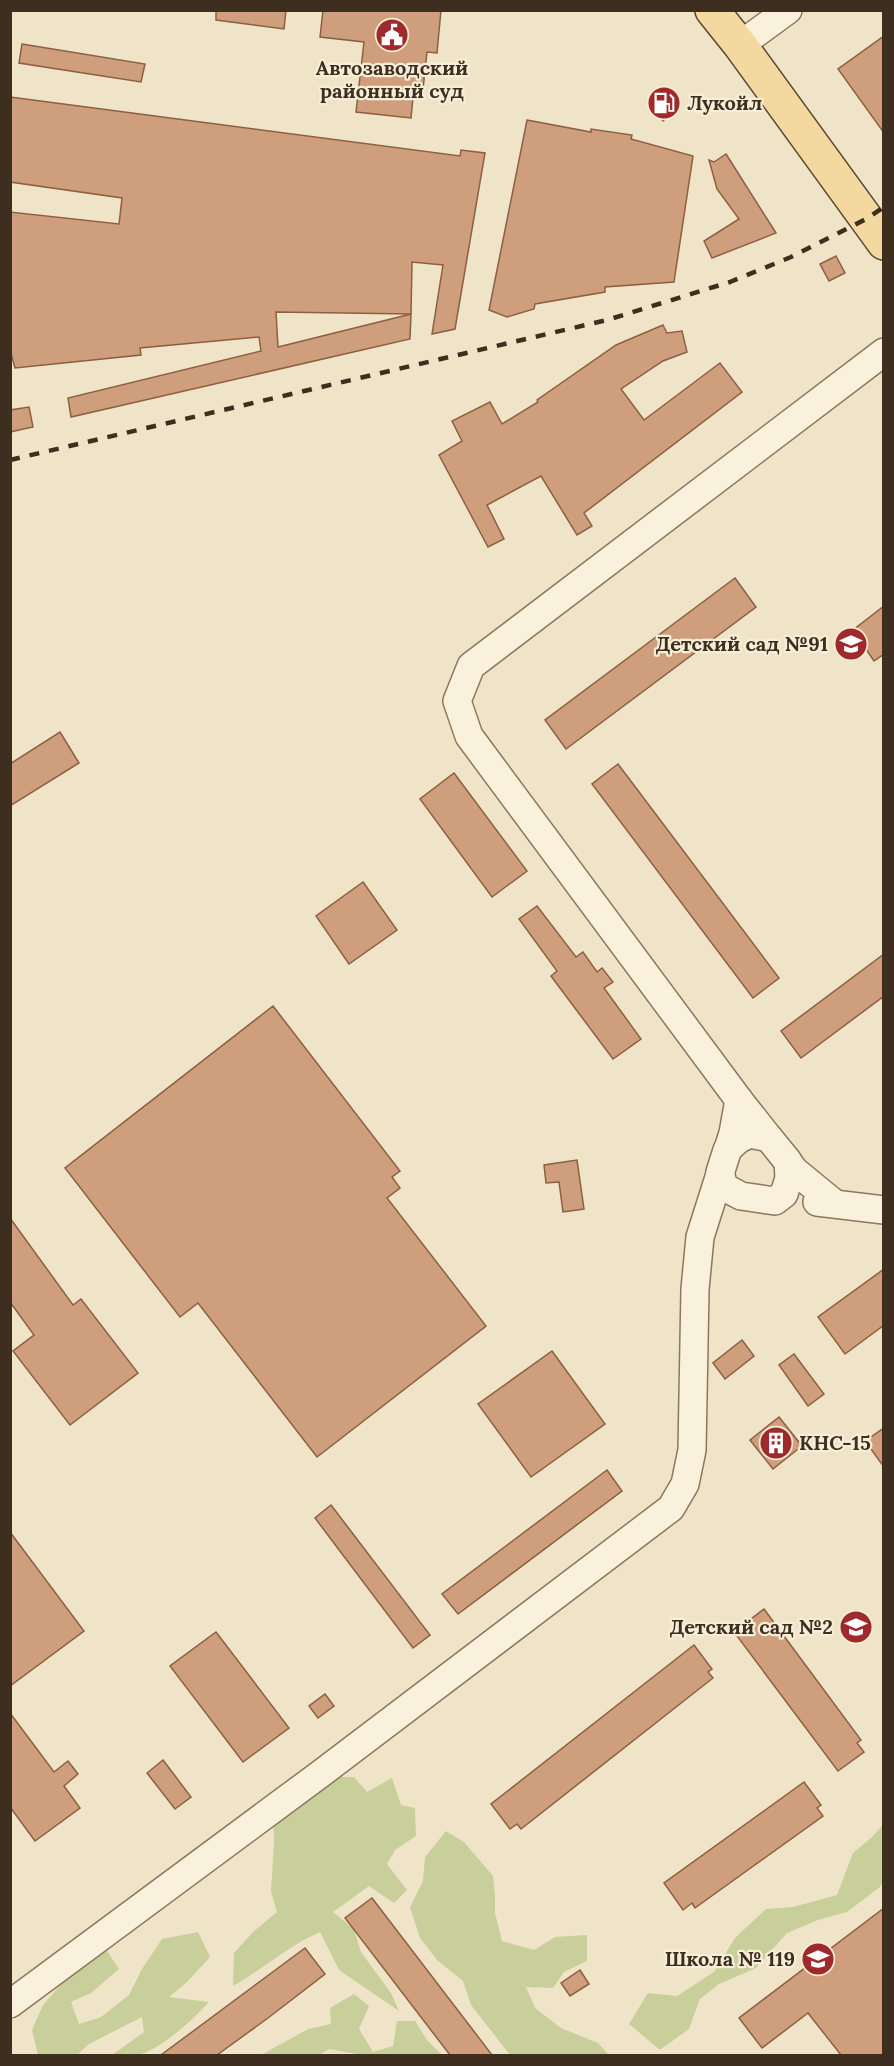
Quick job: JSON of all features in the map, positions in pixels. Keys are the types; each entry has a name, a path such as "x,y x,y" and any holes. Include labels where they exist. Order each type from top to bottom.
{"main road":[{"path":"712,10 884,243"}],"street":[{"path":"740,45 788,10"},
{"path":"834,1203 795,1171 740,1100 469,736 456,701 471,666 884,352"},
{"path":"10,2004 319,1775 670,1508 685,1484 692,1450 695,1289 700,1238 740,1100"},
{"path":"720,1173 738,1139 750,1134 769,1138"},
{"path":"774,1201 784,1194 787,1186 788,1161"},
{"path":"720,1173 741,1196 774,1201 834,1203 884,1210"}],"green space":[{"path":"333,1777 354,1777 367,1792 392,1778 401,1805 415,1808 416,1836 395,1850 387,1864 407,1890 394,1903 369,1886 333,1912 354,1929 361,1952 391,1993 399,2011 339,1970 320,1932 297,1944 233,1986 234,1953 253,1932 277,1912 271,1891 274,1844 273,1809"},
{"path":"883,1825 883,1881 880,1887 847,1912 818,1920 787,1933 756,1968 719,1984 700,1999 689,2029 660,2050 629,2024 648,1993 677,1996 714,1972 735,1938 766,1909 793,1907 837,1895 853,1853"},
{"path":"446,1831 464,1842 493,1876 495,1913 502,1941 534,1950 555,1937 587,1935 587,1961 564,1972 553,1988 526,1987 535,2008 561,2028 598,2043 609,2055 510,2055 471,2005 463,1981 437,1960 420,1938 410,1907 423,1881 425,1857"},
{"path":"198,1932 210,1957 187,1982 169,1997 209,2002 165,2042 145,2053 130,2056 112,2055 144,2032 142,2017 89,2044 77,2055 38,2055 32,2030 43,2005 67,1977 105,1948 119,1969 91,1993 71,2002 79,2024 101,2017 129,1995 142,1969 162,1939"},
{"path":"354,1994 369,2006 359,2029 373,2052 393,2046 397,2021 415,2021 427,2040 442,2055 357,2055 329,2049 320,2055 261,2055 308,2029 331,2024 330,2008"}],"building":[{"path":"216,10 286,10 284,29 216,20"},
{"path":"323,10 441,10 437,53 427,52 423,89 414,87 411,118 356,112 364,42 320,37"},
{"path":"884,36 884,133 838,69"},
{"path":"22,44 145,64 141,82 19,63"},
{"path":"10,97 460,156 461,150 485,153 455,329 432,334 443,265 412,262 411,314 410,339 71,417 68,398 261,351 259,337 140,348 141,355 15,368 10,350 10,212 119,224 122,198 10,182","holes":["276,312 411,314 278,347"]},
{"path":"665,98 676,109 663,121 653,109"},
{"path":"527,120 591,132 591,129 632,135 631,139 693,156 674,282 605,287 605,292 535,304 534,309 507,317 489,310"},
{"path":"726,154 776,233 712,258 704,241 739,219 717,189 709,160 714,162"},
{"path":"836,256 845,273 829,281 820,264"},
{"path":"663,325 667,333 682,331 687,352 663,361 621,389 644,420 720,363 742,392 584,513 592,526 577,535 541,476 487,505 504,539 488,547 439,455 462,441 452,421 490,402 502,424 538,402 537,400 616,345"},
{"path":"29,407 33,427 10,432 10,410"},
{"path":"735,578 756,607 566,749 545,720"},
{"path":"884,606 884,654 874,661 853,630"},
{"path":"60,732 79,763 10,806 10,764"},
{"path":"618,764 779,978 753,998 592,784"},
{"path":"454,773 527,871 492,897 420,799"},
{"path":"363,882 397,930 349,964 316,916"},
{"path":"537,906 576,957 583,952 597,972 602,968 613,982 604,988 641,1039 613,1059 551,976 557,971 519,919"},
{"path":"884,954 884,996 801,1058 781,1031"},
{"path":"273,1006 400,1171 392,1177 400,1188 387,1198 486,1326 317,1457 198,1303 180,1317 65,1168"},
{"path":"577,1160 584,1209 563,1212 559,1182 546,1183 544,1165"},
{"path":"10,1218 73,1305 81,1299 138,1373 70,1425 13,1351 34,1335 10,1302"},
{"path":"884,1269 884,1325 845,1354 818,1317"},
{"path":"742,1340 754,1356 725,1379 713,1363"},
{"path":"552,1351 605,1424 531,1477 478,1404"},
{"path":"794,1354 824,1394 808,1406 779,1365"},
{"name":"КНС-15","path":"779,1417 802,1446 773,1469 750,1440"},
{"path":"884,1428 884,1467 865,1441"},
{"path":"607,1470 622,1491 458,1614 442,1594"},
{"path":"331,1505 430,1635 413,1648 315,1518"},
{"path":"10,1532 84,1631 10,1686"},
{"path":"764,1609 861,1740 857,1743 864,1752 838,1771 734,1632"},
{"path":"216,1632 289,1728 243,1762 170,1666"},
{"path":"694,1645 712,1669 708,1672 713,1678 521,1829 517,1824 510,1829 491,1804"},
{"path":"325,1694 334,1706 318,1718 309,1706"},
{"path":"10,1713 54,1772 68,1761 78,1774 64,1786 80,1808 35,1841 10,1807"},
{"path":"163,1760 191,1797 175,1809 147,1773"},
{"path":"804,1782 821,1805 817,1808 823,1816 695,1908 692,1903 683,1910 664,1883"},
{"path":"372,1898 492,2055 450,2055 345,1918"},
{"path":"884,1908 884,2055 841,2055 808,2013 762,2048 739,2018"},
{"path":"305,1948 325,1974 268,2018 217,2055 161,2055"},
{"path":"580,1970 589,1984 570,1996 561,1983"}],"railway":[{"path":"10,460 607,320 730,282 791,257 866,219 884,207"}],"place":[{"name":"Автозаводский районный суд","path":"392,35"},
{"name":"Лукойл","path":"664,103"},
{"name":"Детский сад №91","path":"851,644"},
{"name":"КНС-15","path":"776,1443"},
{"name":"Детский сад №2","path":"856,1627"},
{"name":"Школа № 119","path":"818,1959"}]}
